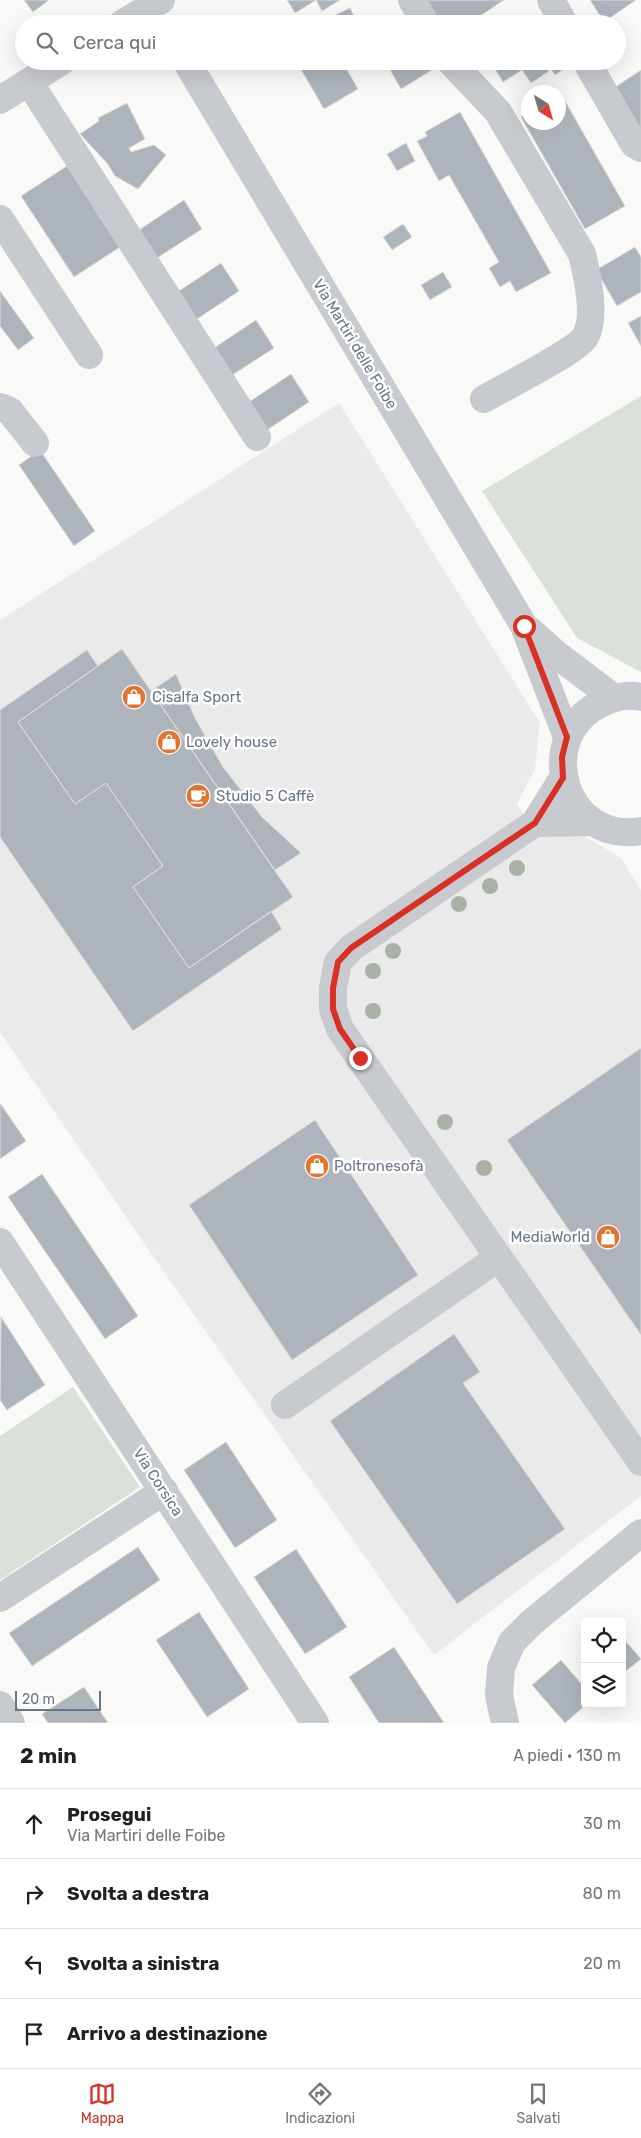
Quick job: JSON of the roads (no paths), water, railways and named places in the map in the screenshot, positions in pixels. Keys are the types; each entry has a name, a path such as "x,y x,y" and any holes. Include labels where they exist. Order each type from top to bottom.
{"street":[{"path":"412,0 421,15"},
{"path":"551,0 559,15"},
{"path":"146,15 159,10"},
{"path":"0,100 48,70"},
{"name":"Via Martiri delle Foibe","path":"191,70 524,626 567,737"},
{"path":"458,70 498,112 582,254 587,274 590,323 584,337 567,352 484,399"},
{"path":"591,70 634,144 641,148"},
{"path":"29,82 257,437"},
{"path":"0,219 89,355"},
{"path":"0,407 10,411 35,443"},
{"name":"Via Martiri delle Foibe","path":"524,626 614,698"},
{"path":"638,835 612,830 593,822 579,810 569,795 563,778 562,757 567,737 578,719 594,706 614,698 641,697"},
{"path":"563,778 535,823 351,948 338,962 333,988 333,1009 340,1029 641,1462"},
{"path":"535,823 593,822"},
{"name":"Via Corsica","path":"0,1242 315,1723"},
{"path":"285,1404 498,1258"},
{"path":"0,1598 164,1491"},
{"path":"505,1723 499,1695 501,1668 512,1642 531,1623 641,1533"},
{"path":"0,1705 11,1723"}],"place":[{"name":"Cisalfa Sport","path":"134,697"},
{"name":"Lovely house","path":"169,742"},
{"name":"Studio 5 Caffè","path":"198,796"},
{"name":"Poltronesofà","path":"317,1166"},
{"name":"MediaWorld","path":"608,1237"}]}
